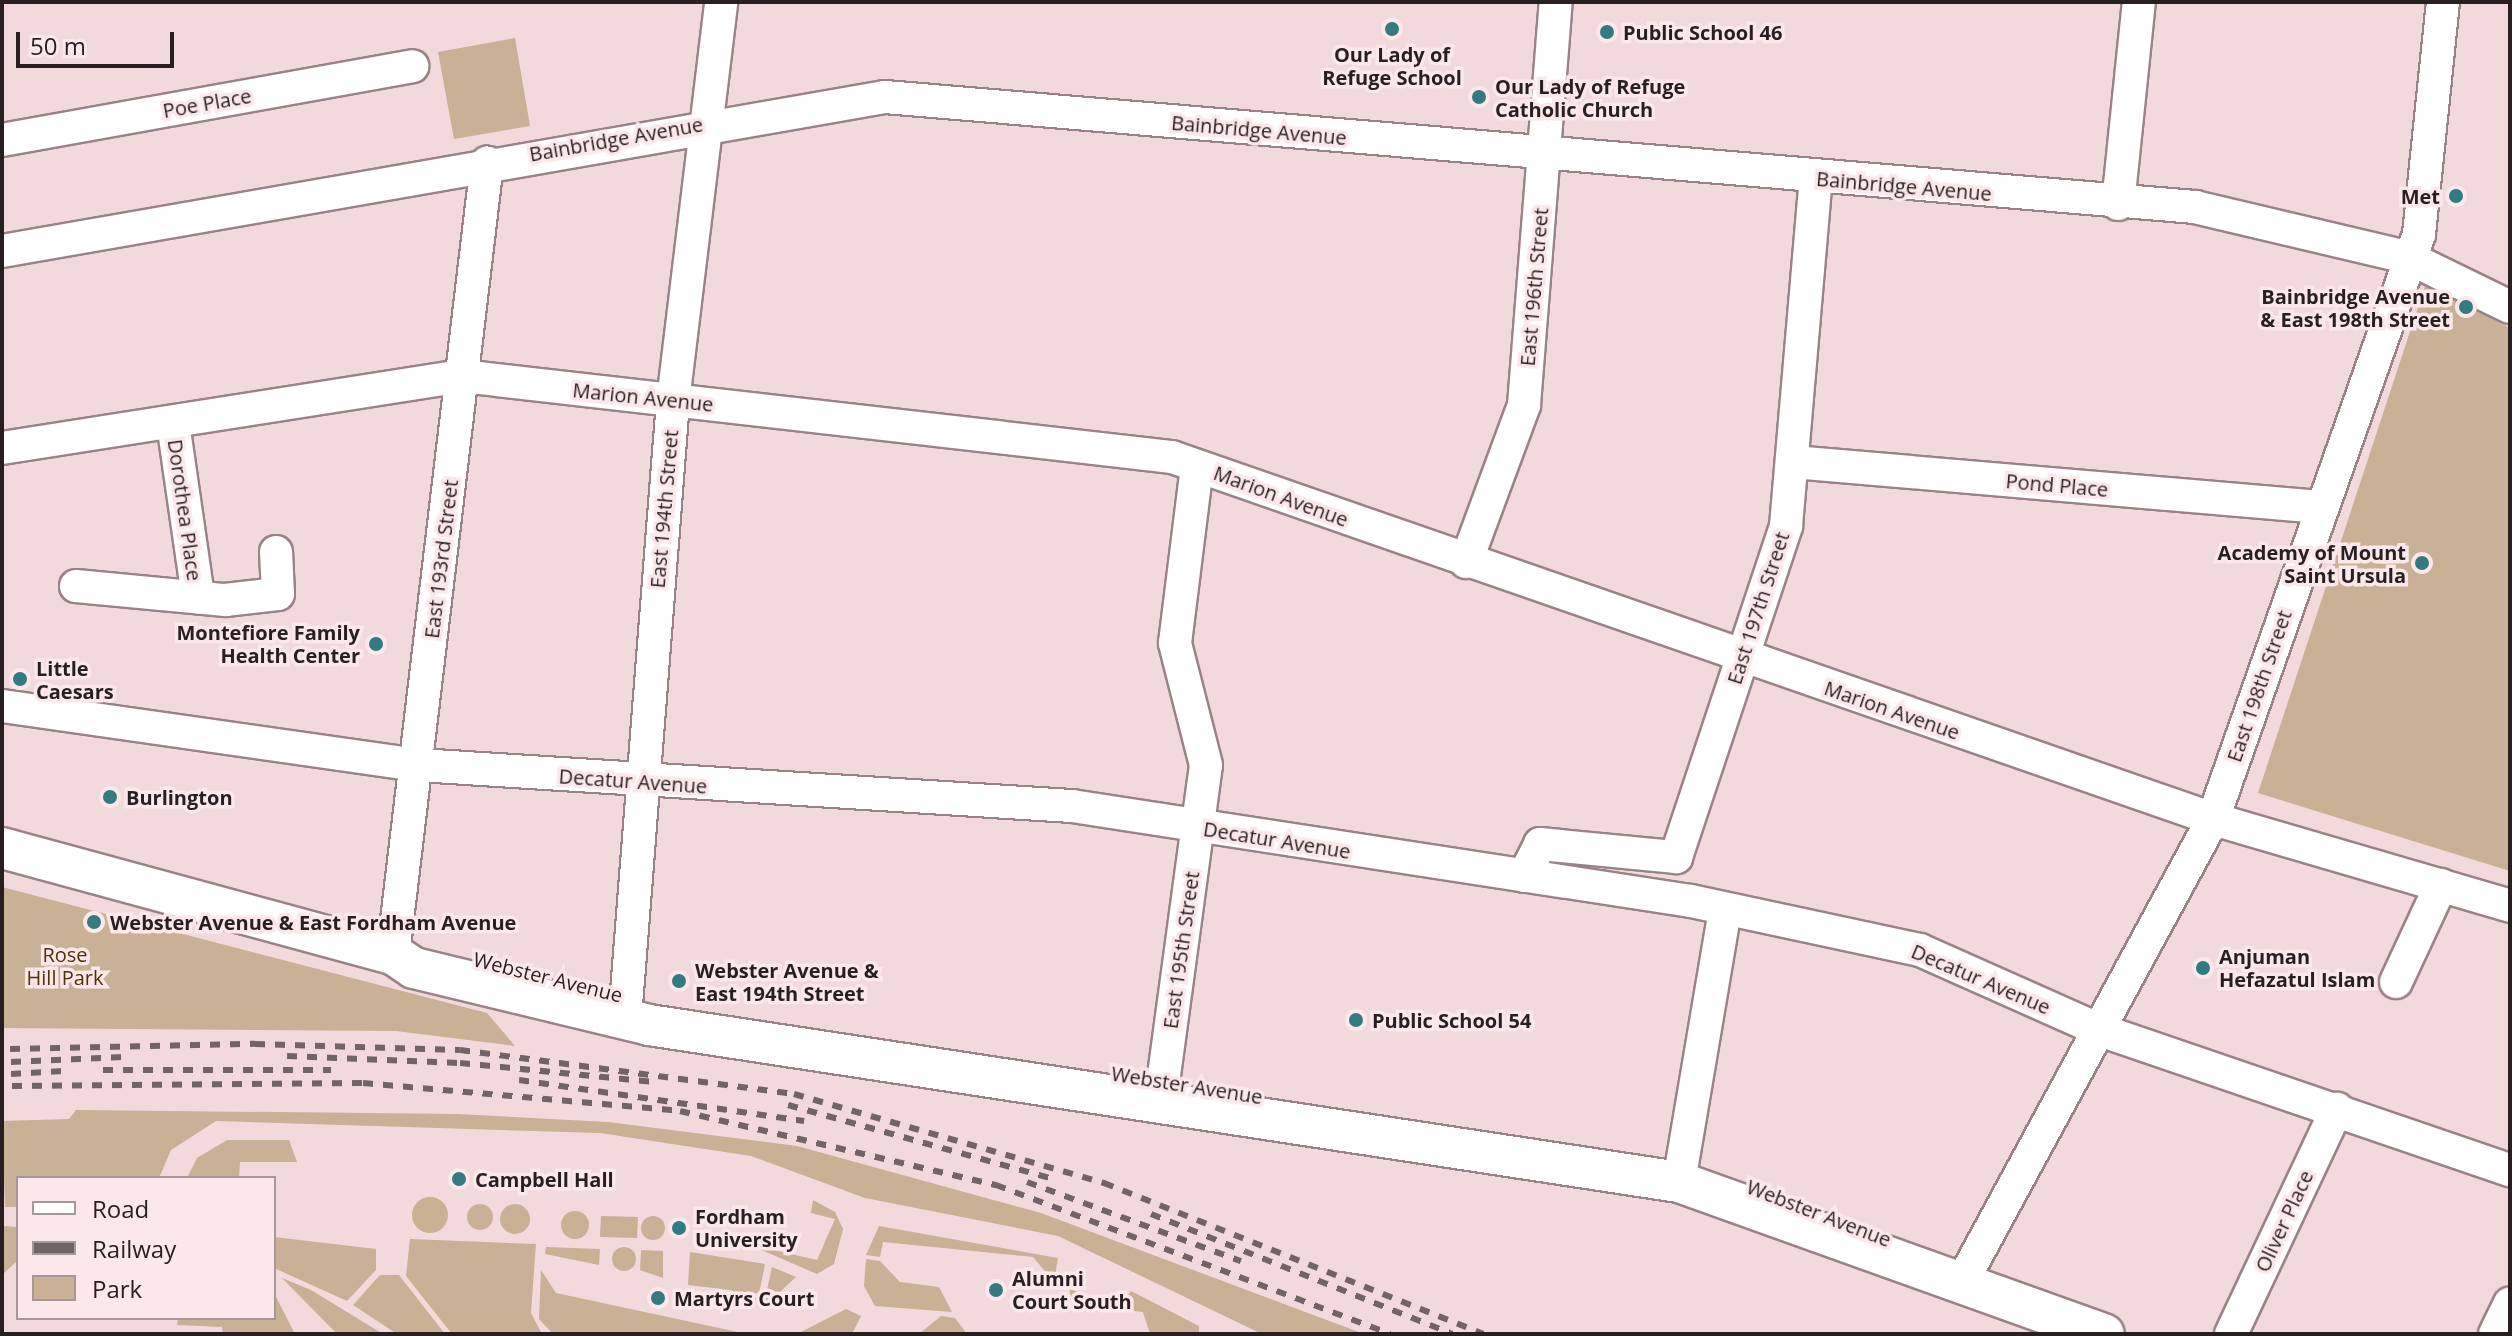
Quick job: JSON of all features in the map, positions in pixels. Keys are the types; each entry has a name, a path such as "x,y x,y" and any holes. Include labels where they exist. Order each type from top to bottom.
{"main road":[{"name":"Webster Avenue","path":"2,848 393,954 414,968 626,1008 1680,1172 1945,1280 1963,1280 2104,1334"}],"street":[{"name":"East 194th Street","path":"626,1008 641,782 673,401 721,2"},
{"name":"East 196th Street","path":"1466,562 1524,405 1556,2"},
{"path":"2118,204 2139,2"},
{"name":"East 198th Street","path":"1963,1280 2213,819 2407,257 2419,234 2443,2"},
{"name":"Poe Place","path":"2,140 412,66"},
{"name":"Bainbridge Avenue","path":"2,251 706,123 885,97 1816,179 2118,204 2195,207 2407,257 2510,307"},
{"name":"East 193rd Street","path":"393,954 418,765 487,163"},
{"name":"East 197th Street","path":"1524,876 1540,844 1676,857 1786,526 1816,179"},
{"name":"Marion Avenue","path":"2,448 462,376 1172,457 1741,659 2213,819 2510,906"},
{"name":"Dorothea Place","path":"173,423 198,597"},
{"name":"Pond Place","path":"1793,462 2320,507"},
{"name":"East 195th Street","path":"1161,1092 1206,765 1179,678 1175,613 1197,466"},
{"name":"Dorothea Place","path":"76,586 198,597 278,594 276,552"},
{"name":"Decatur Avenue","path":"2,706 418,765 641,782 1072,806 1725,910 1920,950 2100,1030 2510,1170"},
{"path":"2396,982 2441,885"},
{"path":"1680,1172 1725,910"},
{"name":"Oliver Place","path":"2231,1334 2337,1109"},
{"path":"2495,1334 2510,1303"}],"green space":[{"path":"515,38 530,126 454,139 438,52"},
{"name":"Academy of Mount Saint Ursula","path":"2425,286 2510,328 2510,871 2258,793"},
{"name":"Rose Hill Park","path":"2,887 487,1013 515,1046 396,1031 2,1028"},
{"path":"76,1110 458,1114 608,1122 797,1146 1041,1213 1364,1334 1262,1334 1058,1236 865,1198 751,1156 600,1133 216,1121 171,1150 160,1176 16,1176 16,1207 5,1207 2,1121 69,1119"},
{"path":"227,1140 289,1140 297,1162 240,1162 239,1176 188,1176 197,1158"},
{"path":"430,1197 443,1202 448,1215 443,1228 430,1233 417,1228 412,1215 417,1202"},
{"path":"813,1200 835,1212 843,1229 834,1264 817,1274 759,1249 705,1240 705,1234 817,1260 835,1219 811,1213"},
{"path":"480,1204 489,1208 493,1217 489,1226 480,1230 471,1226 467,1217 471,1208"},
{"path":"515,1204 526,1208 530,1219 526,1230 515,1234 504,1230 500,1219 504,1208"},
{"path":"575,1211 585,1215 589,1225 585,1235 575,1239 565,1235 561,1225 565,1215"},
{"path":"601,1216 638,1217 637,1238 600,1237"},
{"path":"653,1216 662,1219 665,1228 662,1237 653,1240 644,1237 641,1228 644,1219"},
{"path":"3,1226 16,1227 16,1262 2,1275"},
{"path":"879,1226 1058,1258 1054,1282 1033,1257 883,1242 880,1257 866,1255"},
{"path":"276,1237 376,1249 376,1270 347,1301 276,1269"},
{"path":"410,1239 536,1244 531,1313 542,1334 452,1334 406,1276"},
{"path":"546,1247 600,1249 599,1265 545,1254"},
{"path":"624,1247 633,1250 636,1259 633,1268 624,1271 615,1268 612,1259 615,1250"},
{"path":"641,1250 663,1251 663,1278 640,1270"},
{"path":"690,1252 765,1264 757,1304 731,1290 688,1285"},
{"path":"866,1259 880,1261 900,1282 939,1287 952,1312 875,1306 864,1286"},
{"path":"772,1267 796,1277 768,1303 765,1299"},
{"path":"541,1270 556,1293 747,1334 553,1334 539,1319"},
{"path":"380,1275 399,1275 445,1334 397,1334 353,1305"},
{"path":"282,1278 311,1290 383,1334 337,1334"},
{"path":"1070,1289 1117,1309 1131,1291 1199,1326 1199,1334 1150,1334 1143,1312 1069,1304"},
{"path":"276,1297 295,1334 223,1334 222,1327 177,1325 178,1320 276,1320"},
{"path":"846,1309 861,1316 852,1334 797,1334"},
{"path":"941,1316 955,1318 967,1334 919,1334"}],"railway":[{"path":"10,1049 255,1044 460,1050 794,1094 1104,1183 1483,1334"},
{"path":"287,1056 460,1063 654,1082"},
{"path":"11,1062 123,1057"},
{"path":"103,1070 331,1070"},
{"path":"11,1074 63,1071"},
{"path":"519,1080 804,1121"},
{"path":"12,1086 363,1083 680,1111 996,1185 1390,1334"},
{"path":"788,1105 1053,1179"},
{"path":"1027,1182 1241,1261"},
{"path":"1151,1214 1452,1334"}],"place":[{"name":"Our Lady of Refuge School","path":"1392,29"},
{"name":"Public School 46","path":"1607,32"},
{"name":"Our Lady of Refuge Catholic Church","path":"1479,97"},
{"name":"Met","path":"2456,196"},
{"name":"Bainbridge Avenue & East 198th Street","path":"2466,307"},
{"name":"Academy of Mount Saint Ursula","path":"2422,563"},
{"name":"Montefiore Family Health Center","path":"376,644"},
{"name":"Little Caesars","path":"20,679"},
{"name":"Burlington","path":"110,797"},
{"name":"Webster Avenue & East Fordham Avenue","path":"94,922"},
{"name":"Anjuman Hefazatul Islam","path":"2203,968"},
{"name":"Webster Avenue & East 194th Street","path":"679,981"},
{"name":"Public School 54","path":"1356,1020"},
{"name":"Campbell Hall","path":"459,1179"},
{"name":"Fordham University","path":"679,1228"},
{"name":"Alumni Court South","path":"996,1290"},
{"name":"Martyrs Court","path":"658,1298"}]}
